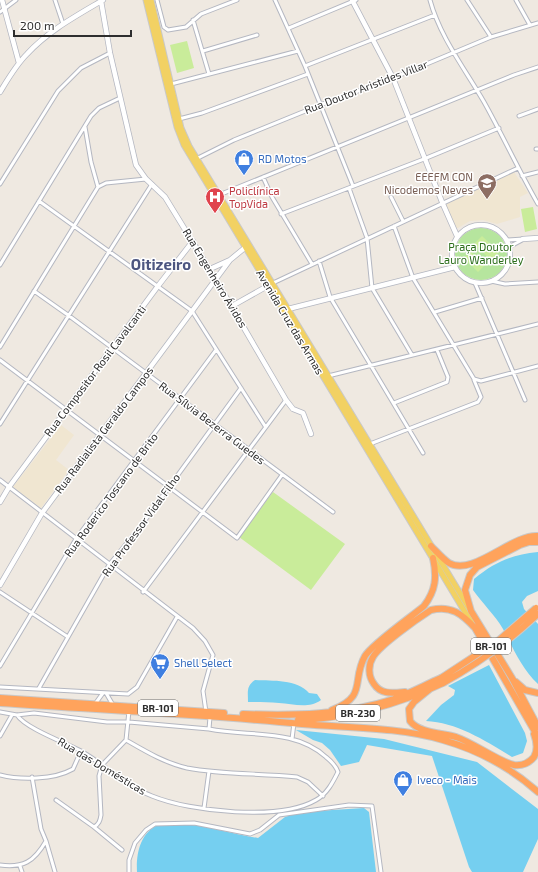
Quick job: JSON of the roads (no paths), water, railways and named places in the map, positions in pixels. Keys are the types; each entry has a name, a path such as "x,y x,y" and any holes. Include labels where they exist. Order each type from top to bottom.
{"highway":[{"path":"431,546 450,563 460,566 475,562 524,538 538,536"},
{"name":"BR-101","path":"538,542 529,542 520,545 473,571 467,580 466,590 471,611 512,678 538,727"},
{"path":"316,714 338,707 350,700 358,686 362,665 367,653 424,606 434,590 436,580 433,558"},
{"path":"414,691 388,693 378,688 369,673 372,658 377,652 424,614 438,608 455,611 461,614 475,628"},
{"name":"BR-101","path":"0,703 129,711 272,715 316,714 365,707 394,699 442,680 499,640 537,609"},
{"name":"BR-101","path":"475,628 538,737"},
{"path":"512,678 525,690 538,693"},
{"name":"BR-230","path":"282,721 329,718 366,711 396,703 430,690 442,680"},
{"path":"430,690 411,705 409,713 412,724 420,728 467,742 513,764 523,764 533,759 536,754 537,741 530,723"},
{"name":"BR-101","path":"0,698 113,705 282,721"},
{"path":"282,721 375,729 443,740 487,757 508,769 538,792"}],"main road":[{"name":"Avenida Cruz das Armas","path":"146,0 180,136 189,155 270,284 475,628"},
{"name":"Avenida Cruz das Armas","path":"151,0 179,118 185,137 247,246"},
{"name":"Avenida Cruz das Armas","path":"270,284 288,309 471,611"}],"street":[{"path":"2,0 2,10 19,63"},
{"path":"2,10 16,0"},
{"path":"55,0 63,24"},
{"path":"157,0 166,30 183,29 201,14 237,0"},
{"path":"275,0 305,66 351,187 367,238 372,288 412,355"},
{"path":"289,28 353,0 392,78 424,160 457,236"},
{"path":"430,0 435,15 454,53 499,128 522,176 538,204"},
{"path":"467,0 490,37"},
{"path":"516,0 530,25"},
{"path":"0,92 19,63 36,44 95,2 102,1"},
{"name":"Rua Engenheiro Ávidos","path":"102,1 110,53 133,157 138,169 165,197 194,241 286,400 293,409 303,413 312,434"},
{"path":"305,66 435,15"},
{"path":"193,20 209,74"},
{"name":"Rua Doutor Aristides Villar","path":"196,158 234,140 392,78 490,37 538,23"},
{"path":"203,51 257,35"},
{"path":"171,84 298,51"},
{"path":"0,184 58,91 81,68 110,53"},
{"path":"219,195 514,75 538,67"},
{"path":"179,118 202,113 308,74"},
{"path":"0,265 91,116 99,108 120,98"},
{"path":"519,116 538,110"},
{"path":"85,127 91,162 98,187"},
{"path":"281,214 424,160 499,128"},
{"path":"232,306 270,284 442,202 518,168"},
{"path":"522,176 538,172"},
{"path":"263,177 281,214 312,264"},
{"path":"0,347 98,187 106,183 146,179"},
{"path":"0,424 152,184"},
{"path":"391,197 402,221"},
{"path":"39,201 192,311 265,426"},
{"path":"491,281 500,276 506,269 510,259 507,240 501,232 492,227 482,225 472,226 457,236 452,252 455,268 463,277 475,283 491,281 505,284 538,282"},
{"path":"370,444 480,400 481,397 474,379 435,312 413,278 394,226"},
{"path":"507,240 538,238"},
{"path":"509,247 523,239"},
{"name":"Rua Compositor Rosil Cavalcanti","path":"0,502 9,487 113,349 158,286 194,241"},
{"path":"210,269 230,260 247,246"},
{"name":"Rua Radialista Geraldo Campos","path":"0,585 42,513 230,260"},
{"path":"319,261 330,297 423,453"},
{"path":"288,309 330,297 455,268"},
{"path":"475,283 525,400"},
{"name":"Rua Sílvia Bezerra Guedes","path":"34,291 213,425 333,512"},
{"path":"435,312 482,298"},
{"path":"328,376 371,364 437,350 538,324"},
{"name":"Rua Roderico Toscano de Brito","path":"0,666 76,539 216,350"},
{"path":"394,403 447,382 448,377 437,350"},
{"path":"0,360 237,538 282,475"},
{"path":"474,379 481,381 538,366"},
{"name":"Rua Professor Vidal Filho","path":"39,688 109,565 140,526 241,388"},
{"path":"143,592 265,426 286,400"},
{"path":"0,480 143,592 199,633 212,652 212,660 204,691 209,729"},
{"path":"0,592 68,637"},
{"path":"0,687 128,694 134,690 177,618"},
{"path":"95,704 104,693"},
{"path":"104,693 113,705"},
{"path":"48,714 49,706"},
{"path":"94,827 100,822 101,815 99,776 102,765 126,740 129,711"},
{"path":"0,712 12,715 34,713 48,714 86,720 209,729 226,733 271,735 292,739 312,746 336,768 337,774 323,796 308,782 297,777 209,771 173,764 126,740"},
{"path":"0,736 12,715"},
{"name":"Rua das Domésticas","path":"17,715 25,723 81,751 136,788 151,796 171,803 236,811 278,811 297,808 323,796"},
{"path":"292,739 294,722"},
{"path":"0,775 32,778 49,777 70,771 75,767 81,751"},
{"path":"204,808 209,771"},
{"path":"32,778 41,829 55,872"},
{"path":"56,800 94,827 122,850"},
{"path":"130,872 128,860 135,843 146,830 155,824 194,824 250,834 260,830 279,815 352,805 372,806 381,872"},
{"path":"0,865 20,866 28,862 46,841"},
{"path":"20,866 22,872"}],"water":[{"path":"538,552 538,591 527,596 522,602 524,609 538,624 538,684 532,678 514,651 500,624 473,590 474,579 489,568 511,557"},
{"path":"489,665 525,733 527,741 523,753 512,757 470,733 437,722 426,721 441,705 454,695 455,690 448,686"},
{"path":"255,680 277,681 298,685 309,693 317,694 321,700 316,703 306,705 248,702 249,687"},
{"path":"296,730 384,739 477,762 538,809 538,839 523,872 472,872 469,867 432,756 367,745 359,762 341,766 330,750 322,743 313,740"},
{"path":"364,808 369,812 376,872 137,872 137,858 140,845 147,833 158,825 178,823 206,827 258,838 285,817 301,812"}],"place":[{"name":"RD Motos","path":"244,176"},
{"name":"EEEFM CON Nicodemos Neves","path":"487,200"},
{"name":"Policlínica TopVida","path":"215,214"},
{"name":"Shell Select","path":"160,680"},
{"name":"Iveco - Mais","path":"403,797"}],"district":[{"name":"Oitizeiro","path":"161,265"}],"park label":[{"name":"Praça Doutor Lauro Wanderley","path":"481,253"}]}
